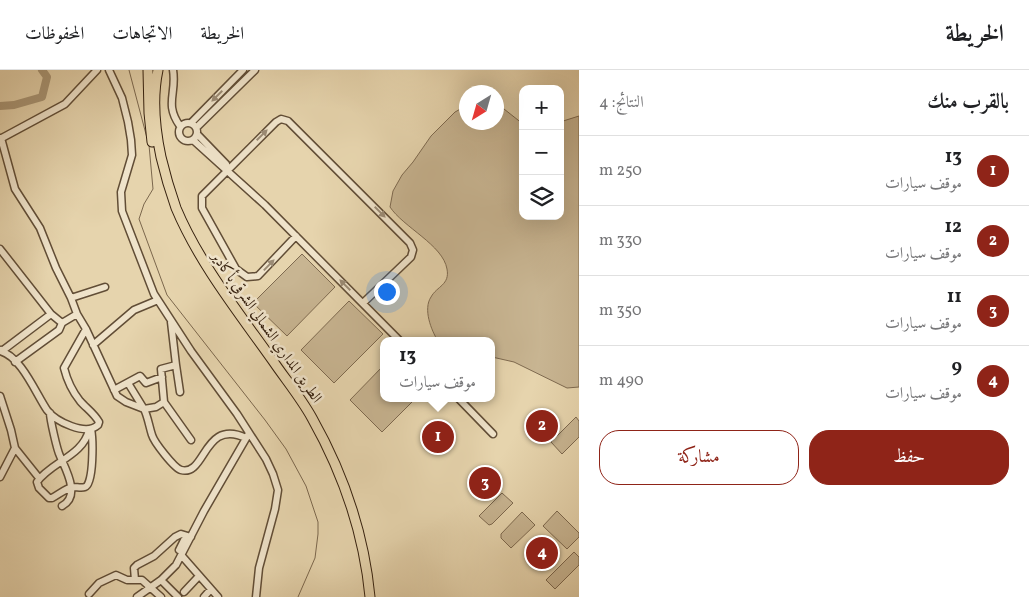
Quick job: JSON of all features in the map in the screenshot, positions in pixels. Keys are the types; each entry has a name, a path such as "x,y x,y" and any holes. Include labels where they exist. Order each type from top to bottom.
{"highway":[{"name":"الطريق المداري الشمالي الشرقي بأكادير","path":"148,70 150,132 171,209 187,242 214,286 298,405 322,448 337,481 350,521 357,548 365,597"},
{"name":"الطريق المداري الشمالي الشرقي بأكادير","path":"158,70 154,89 157,133 166,178 176,208 198,252 300,399 327,446 343,483 356,522 363,550 370,597"}],"street":[{"path":"97,70 65,104 0,138 15,189 40,228 77,314 86,329 114,390 121,400 144,409 156,407 164,402"},
{"path":"109,70 122,98 131,140 132,155 121,192 122,210 158,300 266,459 278,490 275,509 262,555 256,597"},
{"path":"173,70 171,108 173,116 180,126"},
{"path":"244,70 194,131 187,141 181,138 178,132 180,126 185,123 194,131 228,170 396,337"},
{"path":"194,131 255,70"},
{"path":"296,236 258,276 253,278 242,274 236,269 202,208 202,196 281,119 288,121 412,246 411,257 363,303"},
{"path":"0,249 51,314 62,323"},
{"path":"71,298 105,287"},
{"path":"93,344 134,310 158,300"},
{"path":"51,314 1,350 28,377 50,413 58,451 71,482 68,500 62,506"},
{"path":"15,362 59,330 62,323 77,314"},
{"path":"171,321 180,392"},
{"path":"86,329 64,368 68,382 78,398 94,414 99,422 98,425 90,430 80,447 39,478 37,485 51,499 71,487 85,487 91,480 93,443 90,430"},
{"path":"176,365 162,368 164,402 191,440"},
{"path":"114,390 140,376 146,382 162,377"},
{"path":"128,383 144,409 152,436 159,447 181,470 187,470 194,466 204,456 210,443 222,436 232,433 248,435"},
{"path":"0,396 2,409 15,448 39,478"},
{"path":"462,402 493,434"},
{"path":"50,413 70,426 90,430"},
{"path":"139,597 161,580 176,565 188,536 248,435"},
{"path":"0,477 15,448"},
{"path":"135,580 134,568 136,565 154,556 175,537 181,534 188,536"},
{"path":"180,553 218,597"},
{"path":"88,594 99,583 113,575 119,575 128,580 142,580 161,597"},
{"path":"161,580 181,595 199,576"},
{"path":"204,597 211,590"}],"shaded area":[{"path":"504,109 519,121 519,220 564,220 564,121 579,116 579,387 567,388 514,362 495,358 495,337 436,337 429,319 428,307 431,297 447,279 447,269 444,260 431,244 404,222 390,207 393,191 402,175 431,136 459,110 459,130 504,130"},
{"path":"302,254 335,287 287,336 253,303"},
{"path":"349,301 383,334 334,383 301,350"},
{"path":"380,369 380,402 412,402 382,432 350,400"},
{"path":"576,417 579,421 579,437 562,454 551,442"},
{"path":"502,493 513,503 489,525 479,516"},
{"path":"557,511 579,533 579,537 567,549 543,526"},
{"path":"522,512 535,525 511,548 501,538 501,534"},
{"path":"574,552 579,557 579,565 555,589 546,580"}],"waterway":[{"path":"0,106 14,105 42,97 47,77 42,70"},
{"path":"129,70 147,138"},
{"path":"149,145 153,189 144,204 139,219 167,295 286,449 306,486 318,522 315,558 298,597"}],"place":[{"name":"12","path":"542,426"},
{"name":"13","path":"438,437"},
{"name":"11","path":"485,483"},
{"name":"9","path":"542,553"}]}
